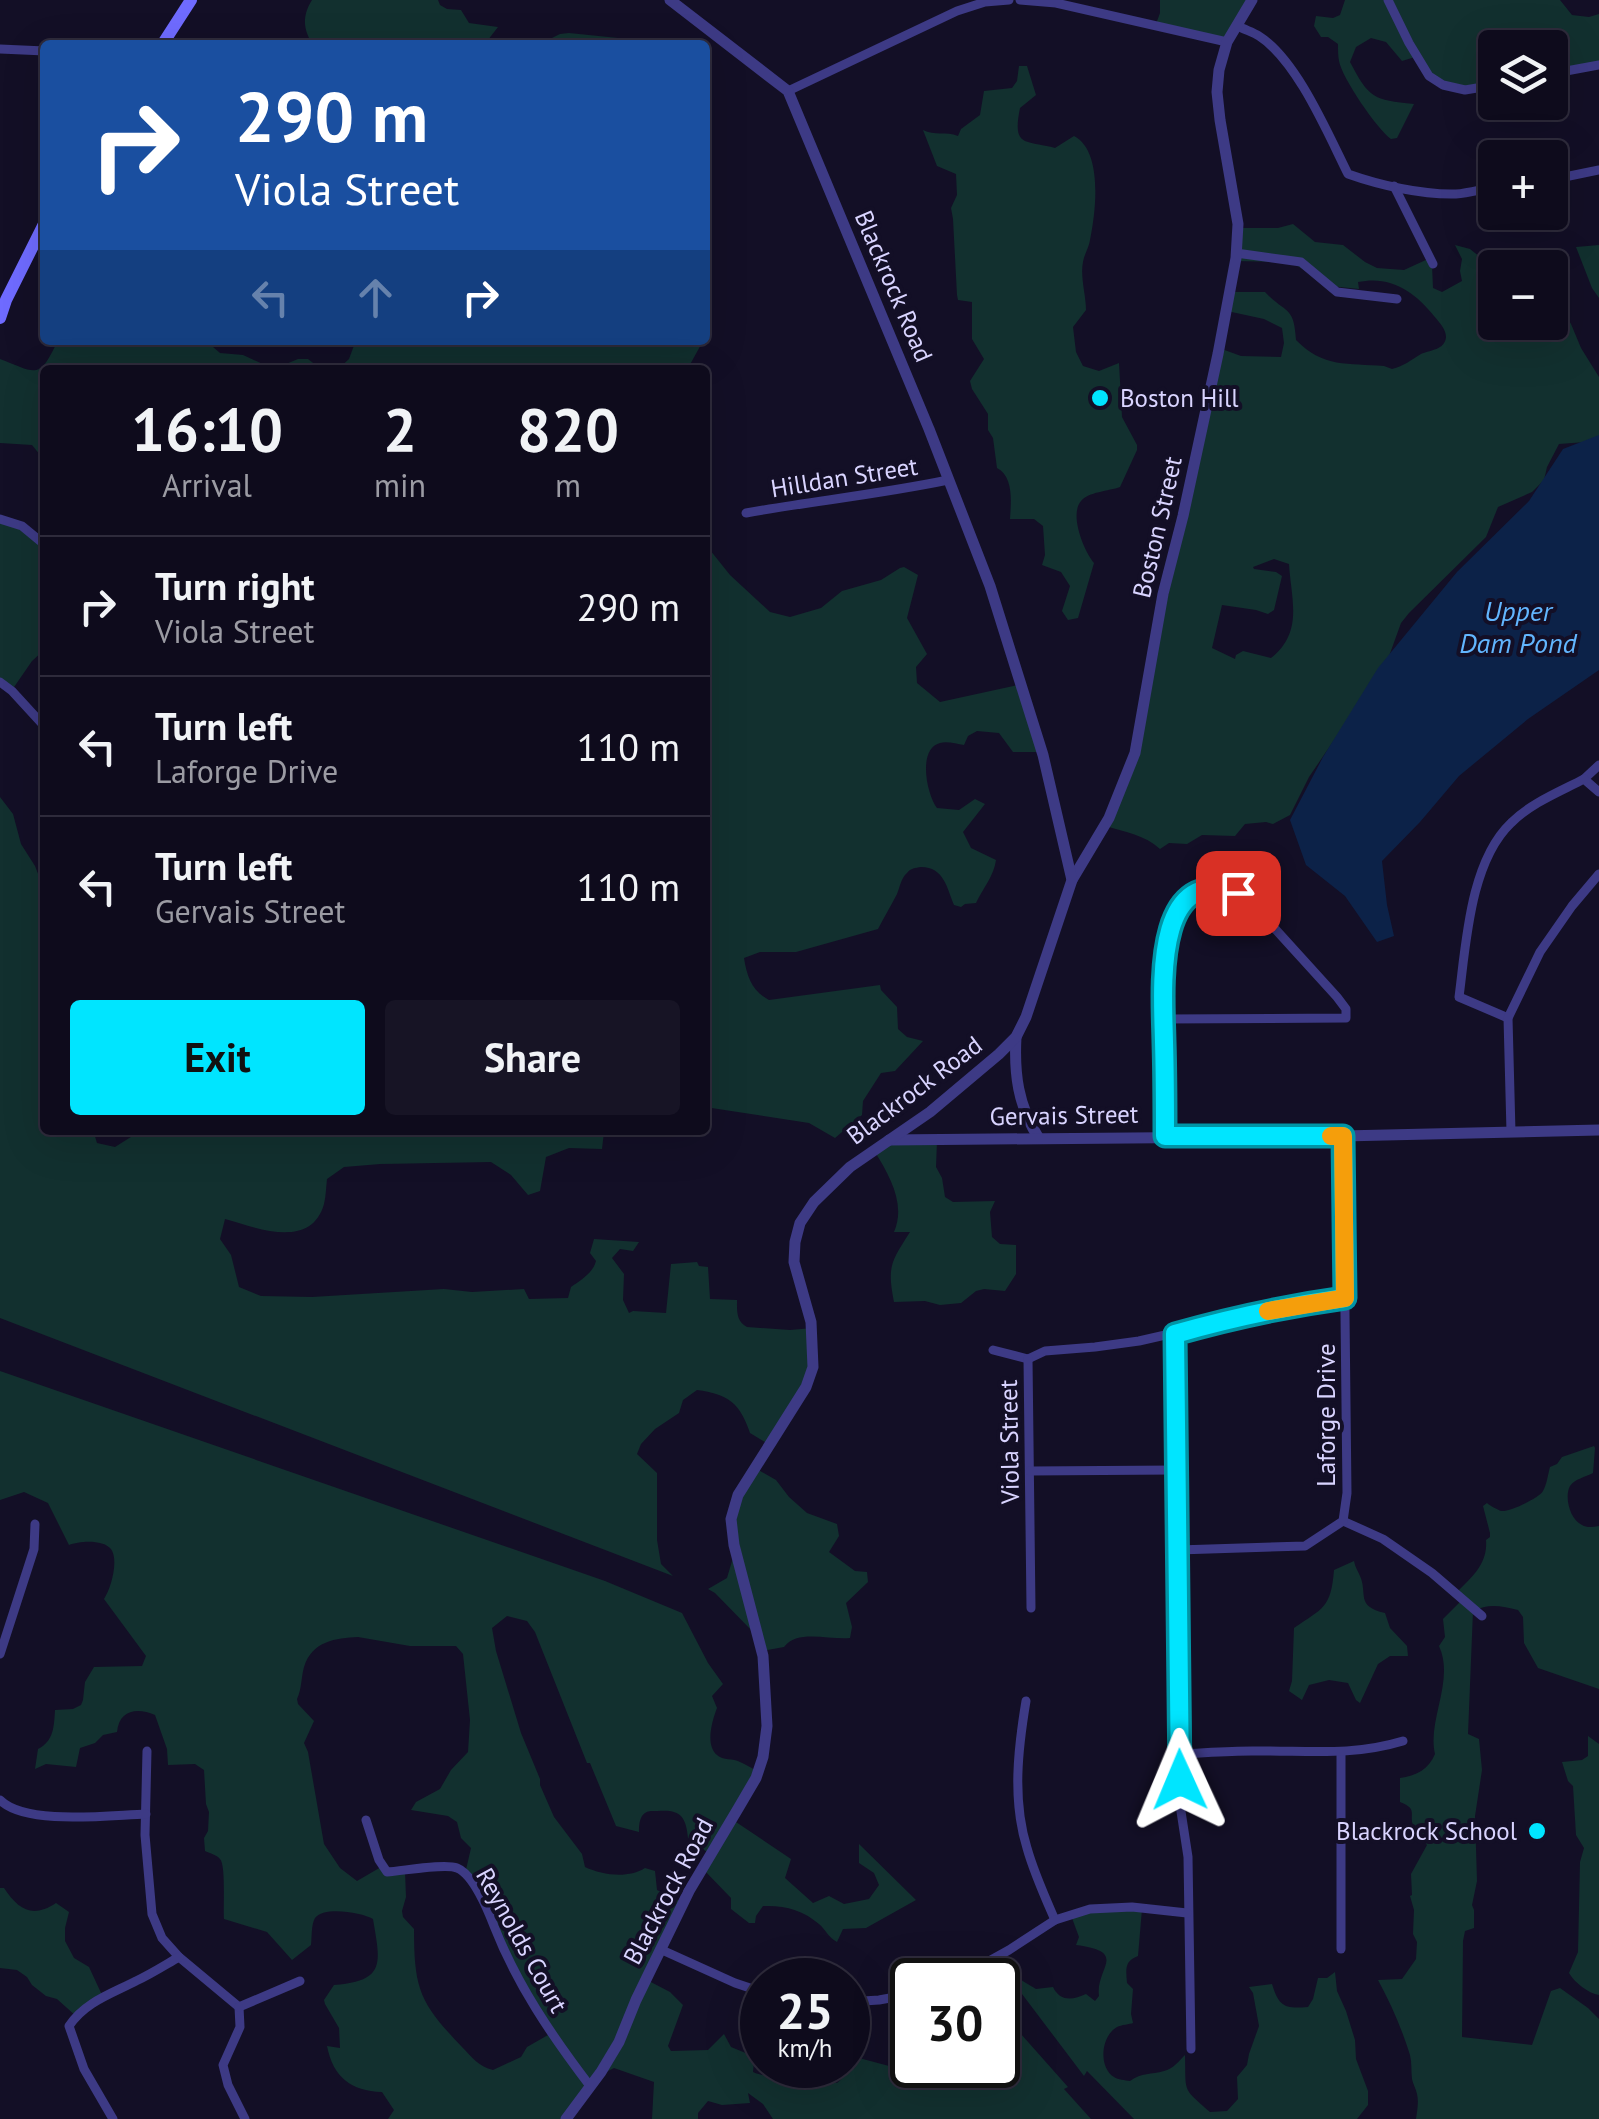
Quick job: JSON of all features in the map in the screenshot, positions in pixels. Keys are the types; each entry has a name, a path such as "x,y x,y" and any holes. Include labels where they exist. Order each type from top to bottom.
{"main road":[{"path":"165,40 191,0"},
{"path":"0,318 40,232"}],"street":[{"path":"670,0 788,91 956,11 985,2 1010,0"},
{"path":"1020,0 1056,3 1227,42"},
{"name":"Boston Street","path":"1072,880 1109,818 1135,753 1163,594 1229,300 1238,224 1217,92 1227,42 1252,0"},
{"path":"1388,0 1428,76 1464,90 1478,88"},
{"path":"1238,26 1261,38 1287,62 1348,174 1394,186 1459,194 1478,190"},
{"path":"0,49 40,51"},
{"path":"1568,70 1599,64"},
{"name":"Blackrock Road","path":"566,2119 619,2042 689,1891 756,1778 763,1757 767,1726 762,1656 731,1519 738,1495 806,1387 812,1367 811,1322 794,1262 799,1226 814,1202 850,1167 930,1112 1016,1037 1026,1018 1072,880 1043,755 978,549 788,91"},
{"path":"1568,176 1599,170"},
{"path":"1394,186 1433,264"},
{"path":"1236,253 1301,262 1338,292 1397,299"},
{"name":"Hilldan Street","path":"746,513 948,480"},
{"path":"0,519 22,526 40,541"},
{"path":"0,682 40,722"},
{"path":"1508,1018 1460,997 1478,884 1494,844 1512,822 1540,802 1584,780 1599,765"},
{"path":"1584,780 1599,792"},
{"path":"1511,1132 1508,1018 1540,952 1599,874"},
{"path":"1164,1019 1346,1018 1346,1010 1258,910 1238,893 1221,887 1202,889 1188,898 1176,913 1167,938 1164,974 1164,1019 1165,1136"},
{"path":"1016,1037 1014,1061 1020,1100 1038,1137"},
{"name":"Gervais Street","path":"889,1140 1599,1130"},
{"name":"Laforge Drive","path":"1178,1550 1305,1546 1343,1521 1347,1493 1343,1136"},
{"name":"Viola Street","path":"1031,1608 1028,1359 1044,1351 1175,1334 1345,1298"},
{"path":"1175,1334 1180,1805 1188,1857 1191,2049"},
{"path":"993,1350 1028,1359"},
{"path":"1030,1470 1176,1470"},
{"path":"1343,1521 1382,1538 1432,1573 1482,1616"},
{"path":"0,1654 34,1549 35,1524"},
{"path":"1026,1700 1018,1756 1018,1798 1025,1844 1055,1920"},
{"path":"1180,1754 1341,1753 1402,1740"},
{"path":"147,1751 152,1914 162,1938 239,2007 240,2027 224,2065 228,2085 245,2119"},
{"path":"1341,1753 1341,1949"},
{"path":"0,1800 32,1816 146,1814"},
{"name":"Reynolds Court","path":"366,1820 387,1872 455,1866 466,1874 487,1908 507,1960 555,2041 590,2086"},
{"path":"995,1958 1055,1920 1090,1909 1132,1907 1187,1913"},
{"path":"662,1950 740,1985"},
{"path":"113,2119 84,2068 69,2026 102,1996 180,1957"},
{"path":"239,2007 300,1981"}],"green space":[{"path":"312,0 438,0 447,9 461,10 469,23 498,27 488,40 310,40 305,22"},
{"path":"1160,0 1253,0 1229,39 1156,24"},
{"path":"1345,0 1560,0 1572,15 1599,14 1599,66 1568,72 1568,30 1478,30 1478,86 1442,86 1415,57 1402,61 1386,42 1371,38 1356,47 1350,62 1362,83 1381,98 1414,104 1397,138 1391,139 1346,79 1338,44 1321,37 1314,26 1316,16 1340,15"},
{"path":"569,33 623,40 548,40"},
{"path":"1019,66 1027,66 1036,95 1020,108 1018,130 1023,140 1055,148 1074,136 1090,154 1095,183 1094,214 1082,268 1086,310 1073,327 1076,352 1083,366 1099,371 1119,363 1122,417 1137,445 1120,487 1088,496 1078,507 1079,533 1094,563 1078,618 1068,620 1062,611 1070,586 1061,572 1042,565 1043,526 1034,519 1010,519 1009,484 997,468 988,414 970,381 984,359 972,339 972,302 958,300 957,295 951,208 957,195 956,174 937,166 923,130 958,136 980,115 984,91 1012,88"},
{"path":"1293,224 1315,242 1343,245 1377,268 1404,270 1428,259 1433,288 1442,292 1462,281 1462,259 1455,245 1470,249 1478,255 1478,340 1568,340 1568,319 1599,377 1599,441 1559,444 1544,480 1532,492 1498,507 1486,537 1409,613 1401,623 1388,659 1309,777 1290,815 1273,824 1245,824 1235,836 1202,835 1187,844 1169,843 1160,849 1141,837 1106,826 1135,755 1219,348 1241,356 1281,357 1284,343 1282,328 1264,319 1227,311 1232,292 1265,292 1291,315 1296,340 1326,360 1392,369 1440,347 1446,337 1427,307 1392,283 1358,282 1359,289 1330,286 1291,262 1235,261 1238,228","holes":["1274,559 1289,564 1293,614 1288,637 1271,658 1243,651 1235,659 1212,648 1222,605 1268,614 1274,610 1282,576 1253,567"]},
{"path":"1599,245 1599,298 1576,247"},
{"path":"55,345 211,345 220,353 243,355 265,365 44,365"},
{"path":"354,345 701,345 690,365 342,365"},
{"path":"0,359 40,368 40,455 32,445 0,443"},
{"path":"298,359 308,359 316,365 284,365"},
{"path":"0,521 40,545 40,654 12,690 0,682"},
{"path":"710,550 730,575 770,612 790,617 821,608 842,591 881,580 900,568 918,575 907,618 927,654 916,667 917,683 940,702 1022,684 1040,752 1013,752 999,733 977,731 968,736 964,745 940,743 928,754 927,783 937,808 959,810 975,799 985,804 963,832 971,848 996,860 976,903 954,905 940,875 929,868 915,868 903,877 878,929 796,952 760,952 744,958 751,983 769,1000 880,985 897,1007 898,1029 907,1037 923,1041 895,1071 881,1073 863,1101 862,1115 835,1138 809,1123 710,1108"},
{"path":"0,797 13,814 21,844 40,879 40,1135 95,1135 97,1143 115,1147 134,1135 604,1135 602,1149 569,1148 546,1157 540,1191 528,1195 511,1175 491,1162 344,1167 327,1179 324,1204 308,1227 282,1232 225,1219 220,1239 231,1255 239,1287 261,1296 524,1289 529,1299 568,1298 571,1287 586,1276 596,1261 590,1253 594,1239 639,1242 633,1251 620,1249 612,1258 624,1274 623,1300 629,1313 666,1313 671,1264 697,1262 708,1267 710,1299 737,1300 743,1325 813,1328 813,1367 768,1444 750,1433 742,1414 731,1402 697,1390 683,1400 679,1413 641,1444 637,1454 657,1473 661,1564 673,1576 0,1318"},
{"path":"937,1141 936,1167 945,1197 953,1202 995,1201 990,1212 992,1237 1000,1244 1016,1245 1016,1274 1005,1291 976,1291 961,1303 894,1302 892,1265 910,1232 894,1232 897,1201 875,1152 888,1142"},
{"path":"0,1371 605,1581 682,1613 723,1684 712,1696 717,1708 711,1733 713,1751 755,1770 733,1820 791,1859 785,1878 813,1903 829,1896 844,1904 869,1899 879,1885 874,1873 859,1863 859,1844 916,1900 866,1928 843,1929 837,1942 813,1919 786,1908 763,1906 755,1923 749,1923 731,1909 731,1898 703,1869 707,1852 688,1838 680,1815 671,1811 647,1812 641,1818 639,1832 616,1826 535,1632 527,1621 507,1616 492,1628 496,1651 521,1733 554,1817 582,1854 585,1867 615,1875 645,1868 655,1871 657,1890 681,1902 647,1980 670,1992 683,2005 668,2046 671,2051 708,2050 724,2034 731,2047 740,2051 740,2088 870,2088 870,2061 889,2066 890,2088 1020,2088 1020,2033 1091,2119 773,2119 763,2104 748,2093 750,2103 722,2105 708,2101 698,2119 652,2119 654,2082 614,2068 594,2078 565,2119 388,2119 394,2110 382,2092 361,2089 345,2080 334,2066 327,2046 340,2048 339,2028 324,2000 334,1985 363,1979 376,1967 373,1919 343,1911 319,1914 313,1924 311,1945 292,1960 267,1932 224,1919 222,1863 205,1851 209,1812 204,1770 195,1764 168,1765 167,1749 155,1715 136,1711 125,1715 117,1732 80,1748 76,1767 46,1764 35,1769 38,1749 52,1732 55,1710 81,1705 85,1682 94,1667 142,1666 146,1656 104,1599 113,1574 111,1549 97,1542 69,1545 48,1503 24,1492 0,1500","holes":["358,1637 410,1646 456,1646 463,1654 470,1720 468,1752 440,1789 416,1802 411,1810 448,1816 457,1822 461,1838 471,1848 465,1874 487,1910 548,2035 527,2047 521,2057 493,2070 462,2047 437,2019 422,1994 414,1929 402,1911 405,1872 381,1867 357,1881 340,1868 324,1844 304,1743 314,1721 297,1699 308,1658 319,1646 333,1640"]},
{"path":"1594,1446 1593,1473 1572,1484 1568,1496 1569,1508 1578,1522 1586,1527 1599,1526 1599,1689 1538,1668 1524,1643 1523,1617 1518,1610 1490,1606 1473,1611 1468,1734 1479,1739 1482,1770 1475,1816 1474,1928 1465,1931 1463,1941 1462,2037 1532,2045 1551,1991 1560,1988 1599,2019 1599,2119 1416,2119 1418,2097 1410,2055 1378,1980 1402,1979 1416,1959 1411,1874 1427,1845 1413,1826 1411,1809 1400,1802 1400,1778 1421,1771 1435,1754 1434,1728 1444,1673 1439,1646 1445,1637 1443,1619 1461,1601 1456,1593 1478,1570 1484,1556 1490,1533 1483,1506 1487,1503 1505,1511 1530,1501 1543,1491 1550,1467 1562,1457"},
{"path":"755,1468 776,1480 807,1513 837,1524 839,1536 829,1552 855,1571 867,1572 868,1582 846,1603 852,1627 850,1638 797,1638 784,1647 762,1651 756,1635 708,1589 727,1578 735,1551 732,1516"},
{"path":"1354,1561 1366,1603 1385,1613 1390,1628 1407,1646 1408,1656 1390,1656 1378,1664 1360,1703 1348,1683 1329,1680 1309,1685 1302,1700 1289,1691 1294,1628 1324,1606 1334,1570"},
{"path":"1588,1736 1599,1744 1599,1995 1582,1987 1569,1973 1578,1952 1580,1862 1584,1848 1576,1835 1573,1786 1562,1762 1588,1756"},
{"path":"0,1888 26,1909 40,1910 56,1903 69,1912 65,1941 74,1958 89,1967 102,1995 76,2016 17,1970 0,1968"},
{"path":"1142,1909 1138,1956 1130,1960 1126,1970 1127,1983 1133,1989 1133,2023 1117,2027 1108,2037 1104,2059 1109,2072 1130,2081 1167,2070 1185,2055 1190,2093 1210,2112 1227,2111 1238,2099 1237,2077 1247,2065 1259,2026 1249,1987 1272,1984 1284,2005 1308,2007 1318,1978 1335,1972 1337,1991 1368,2091 1368,2105 1357,2119 1134,2119 1087,2071 1084,2076 1022,1994 1021,1980 1036,1989 1053,1987 1063,1997 1086,1994 1095,2001 1106,1957 1092,1948 1076,1945 1079,1937 1072,1918 1087,1910"}],"water":[{"name":"Upper Dam Pond","path":"1599,435 1599,670 1528,719 1459,776 1382,861 1394,936 1377,942 1345,896 1306,865 1290,820 1323,757 1378,668 1457,572 1529,501 1563,449"}],"slow traffic":[{"path":"1268,1311 1345,1298 1343,1136 1331,1136"}],"place":[{"name":"Boston Hill","path":"1100,398"},
{"name":"Blackrock School","path":"1537,1831"}],"route":[{"path":"1180,1780 1175,1334 1220,1321 1345,1298 1343,1136 1165,1136 1167,938 1176,913 1202,889 1221,887 1238,893"}]}
